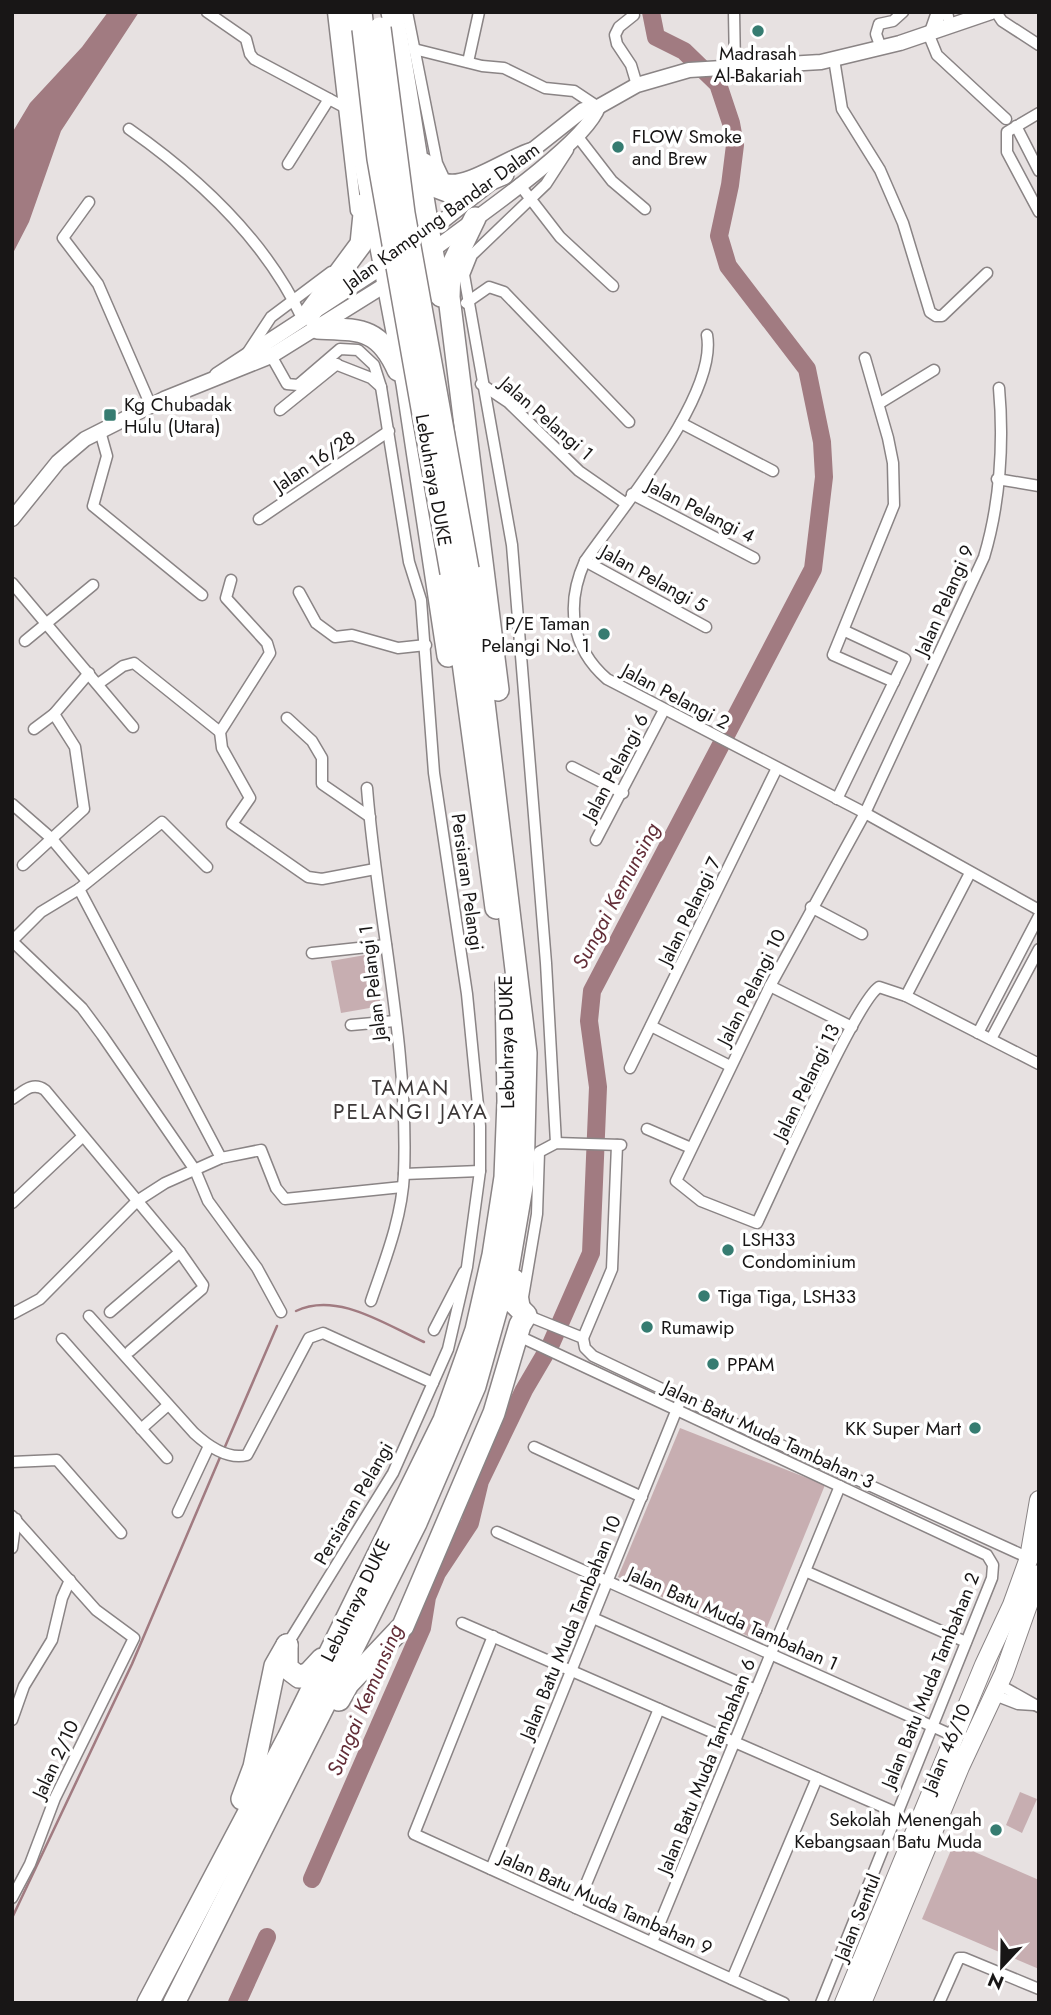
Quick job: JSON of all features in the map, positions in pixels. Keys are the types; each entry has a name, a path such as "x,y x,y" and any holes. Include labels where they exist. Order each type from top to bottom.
{"highway":[{"path":"345,12 366,169 409,398 481,858 498,916"},
{"path":"375,19 407,84 429,242 464,422"},
{"name":"Lebuhraya DUKE","path":"148,2003 359,1637 458,1431 500,1305 523,1181 527,1101 526,1053 515,951 375,19"},
{"path":"416,146 428,178 444,191 454,194 511,179"},
{"path":"366,169 361,244 305,315 361,330 377,338 393,360 409,398"},
{"path":"475,218 454,258 449,281 464,422 497,674 517,905 515,951"},
{"name":"Lebuhraya DUKE","path":"174,2003 227,1870 288,1738 444,1420 476,1330 493,1255 505,1177 509,1101 506,996 459,571"},
{"path":"527,1101 548,1148"},
{"path":"523,1181 527,1188 528,1204 512,1297 516,1308 535,1319"},
{"path":"227,1870 348,1685 403,1626 494,1413 520,1325 535,1319"},
{"path":"287,1645 288,1668 299,1677 309,1673 329,1652"},
{"path":"227,1870 254,1767 275,1666 287,1645"}],"main road":[{"path":"971,1695 1012,1605 1029,1558 1039,1500"},
{"name":"Jalan 46/10","path":"922,1858 1039,1574"},
{"path":"971,1695 993,1688 984,1665"},
{"name":"Jalan 46/10","path":"924,1808 971,1695"},
{"path":"960,1767 954,1736 980,1722"},
{"name":"Jalan Sentul","path":"844,2003 924,1808"},
{"name":"Jalan Sentul","path":"862,2003 922,1858"}],"street":[{"path":"207,12 246,39 254,59 346,108"},
{"path":"305,315 352,243 356,208 333,12"},
{"path":"407,12 437,163 444,178 460,181 513,153 538,146"},
{"path":"468,62 479,12"},
{"path":"734,12 735,67"},
{"path":"881,48 876,34 879,24 893,21 903,12"},
{"path":"939,12 930,33 937,55 1006,119"},
{"path":"990,13 1039,45"},
{"name":"Jalan Kampung Bandar Dalam","path":"429,242 475,218 538,146 583,110 598,107 637,85 690,70 791,65 834,59 930,33 956,18 990,13"},
{"path":"634,15 619,27 615,35 617,44 631,65 637,85"},
{"path":"415,49 504,68 545,88 574,91 587,97 598,107"},
{"path":"834,59 842,109 880,170 903,223 930,312 942,316 987,273"},
{"path":"288,164 329,99"},
{"name":"Jalan Kampung Bandar Dalam","path":"217,375 305,315 387,274 511,179 575,140 594,118 598,107"},
{"path":"1039,113 1007,132 1007,152 1039,212"},
{"path":"1016,126 1039,171"},
{"path":"129,129 178,163 261,249 305,315"},
{"path":"645,209 612,181 575,140 546,184 472,255 464,275 466,303 512,545 545,951 548,1148 523,1297 535,1319 579,1337 593,1356 1029,1558"},
{"path":"511,179 577,255 612,286"},
{"path":"89,202 63,238 98,284 151,406"},
{"path":"466,303 489,287 504,292 629,422"},
{"path":"246,354 271,317 305,315"},
{"name":"Jalan Kampung Bandar Dalam","path":"12,519 66,453 100,431 151,406 217,375 271,356 305,315"},
{"name":"Jalan Pelangi 2","path":"707,335 709,346 702,379 681,423 585,561 575,584 572,606 582,649 594,667 607,678 865,813 1039,910"},
{"name":"Persiaran Pelangi","path":"265,341 288,384 298,385 332,363 340,349 358,350 374,365 381,387 409,562 421,600 430,738 467,994 480,1126 481,1171 467,1267 455,1324 433,1382 393,1473 287,1645"},
{"path":"865,358 880,403 893,463 894,505 833,655 894,682"},
{"path":"280,410 332,363 371,378 381,387"},
{"path":"880,403 934,370"},
{"name":"Jalan Pelangi 1","path":"481,384 508,402 579,471 629,498"},
{"name":"Jalan Pelangi 9","path":"865,813 984,557 993,527 1003,425 999,388"},
{"path":"681,423 773,471"},
{"path":"100,431 107,456 93,506 202,595"},
{"name":"Jalan 16/28","path":"259,519 389,431"},
{"path":"997,479 1039,486"},
{"name":"Jalan Pelangi 4","path":"629,498 754,558"},
{"name":"Jalan Pelangi 5","path":"585,561 706,627"},
{"path":"231,580 226,598 267,643 270,653 220,732 222,748 250,798 233,821 233,827 308,877 322,879 375,869"},
{"path":"12,583 133,727"},
{"path":"25,641 93,585"},
{"path":"299,592 316,623 335,637 352,635 398,648 426,645"},
{"path":"837,799 905,659 845,631"},
{"path":"98,684 123,666 134,663 220,732"},
{"path":"34,729 54,714 89,673"},
{"name":"Jalan Pelangi 6","path":"596,840 623,793 664,710"},
{"path":"23,865 84,809 75,747 54,714"},
{"path":"287,718 312,741 317,750 321,758 321,784 370,817"},
{"path":"572,766 623,793"},
{"name":"Jalan Pelangi 7","path":"630,1068 778,768"},
{"name":"Jalan Pelangi 1","path":"367,788 395,1021 402,1098 404,1174 394,1235 371,1301"},
{"path":"12,804 51,838 87,881"},
{"name":"Jalan Pelangi 10","path":"676,1181 770,986 865,813"},
{"path":"207,867 162,822 79,889 41,912 12,941 82,1008 195,1170 208,1201 257,1268 281,1312"},
{"path":"906,996 971,873"},
{"path":"79,889 220,1158"},
{"path":"811,907 862,934"},
{"path":"978,1033 1039,916"},
{"path":"312,953 386,944"},
{"path":"991,1039 1039,949"},
{"path":"770,986 852,1027"},
{"name":"Jalan Pelangi 13","path":"676,1181 701,1201 757,1223 870,992 879,987 906,996 1039,1064"},
{"path":"351,1025 395,1021"},
{"path":"651,1026 730,1066"},
{"path":"12,1099 31,1086 39,1086 180,1251 203,1285 202,1289 130,1351"},
{"path":"647,1129 691,1148"},
{"path":"12,1203 82,1137"},
{"path":"548,1148 578,1144 616,1145 612,1269 579,1337"},
{"path":"12,1314 40,1299 137,1201 220,1158 261,1150 278,1191 285,1199 402,1187"},
{"path":"404,1174 481,1171"},
{"path":"110,1312 180,1251"},
{"path":"434,1330 449,1296 467,1267"},
{"path":"89,1316 167,1406 211,1447 235,1456 247,1455 309,1338 316,1333 323,1333 433,1382"},
{"path":"62,1339 167,1458"},
{"name":"Jalan Batu Muda Tambahan 3","path":"525,1339 988,1555 993,1565"},
{"name":"Jalan Batu Muda Tambahan 10","path":"491,1869 682,1399"},
{"path":"141,1429 167,1406"},
{"path":"178,1512 211,1447"},
{"path":"534,1447 642,1497"},
{"path":"12,1462 57,1460 121,1533"},
{"name":"Jalan Batu Muda Tambahan 6","path":"652,1942 840,1486"},
{"path":"12,1548 14,1518"},
{"path":"12,1720 24,1686 52,1640 62,1598 70,1580 14,1518"},
{"name":"Jalan Batu Muda Tambahan 1","path":"497,1532 954,1736"},
{"name":"Jalan Batu Muda Tambahan 2","path":"821,2003 992,1578 993,1565"},
{"path":"805,1571 966,1642"},
{"name":"Jalan 2/10","path":"12,1898 30,1864 55,1798 134,1638 109,1621 70,1580"},
{"path":"593,1618 756,1690"},
{"path":"462,1623 897,1812"},
{"name":"Jalan Batu Muda Tambahan 9","path":"493,1636 414,1834 784,2003"},
{"path":"993,1688 1018,1704 1036,1706"},
{"path":"576,1908 659,1709"},
{"path":"732,1979 817,1778"},
{"path":"939,2003 959,1958 1039,1989"}],"shaded area":[{"path":"108,12 139,12 61,131 29,222 12,255 12,133 30,103 82,47"},
{"path":"371,954 381,1006 341,1013 331,961"},
{"path":"680,1428 825,1485 761,1642 618,1577"},
{"path":"1020,1792 1037,1799 1022,1833 1006,1825"},
{"path":"954,1843 1039,1880 1039,1969 922,1919"}],"waterway":[{"name":"Sungai Kemunsing","path":"312,1879 422,1628 427,1597 437,1573 470,1523 480,1481 524,1390 551,1344 591,1253 598,1087 589,1021 592,991 813,569 824,477 822,442 807,369 728,266 719,236 735,145 718,84 684,51 656,37 651,12"},
{"path":"296,1311 312,1306 344,1308 378,1319 424,1342"},
{"path":"224,1449 277,1326"},
{"path":"12,1918 132,1664 221,1455"},
{"name":"Sungai Kemunsing","path":"237,2003 267,1937"}],"place":[{"name":"Madrasah Al-Bakariah","path":"758,31"},
{"name":"FLOW Smoke and Brew","path":"618,147"},
{"name":"Kg Chubadak Hulu (Utara)","path":"110,415"},
{"name":"P/E Taman Pelangi No. 1","path":"604,634"},
{"name":"LSH33 Condominium","path":"728,1250"},
{"name":"Tiga Tiga, LSH33","path":"704,1296"},
{"name":"Rumawip","path":"647,1327"},
{"name":"PPAM","path":"713,1364"},
{"name":"KK Super Mart","path":"975,1428"},
{"name":"Sekolah Menengah Kebangsaan Batu Muda","path":"996,1830"}],"district":[{"name":"TAMAN PELANGI JAYA","path":"411,1100"}]}
